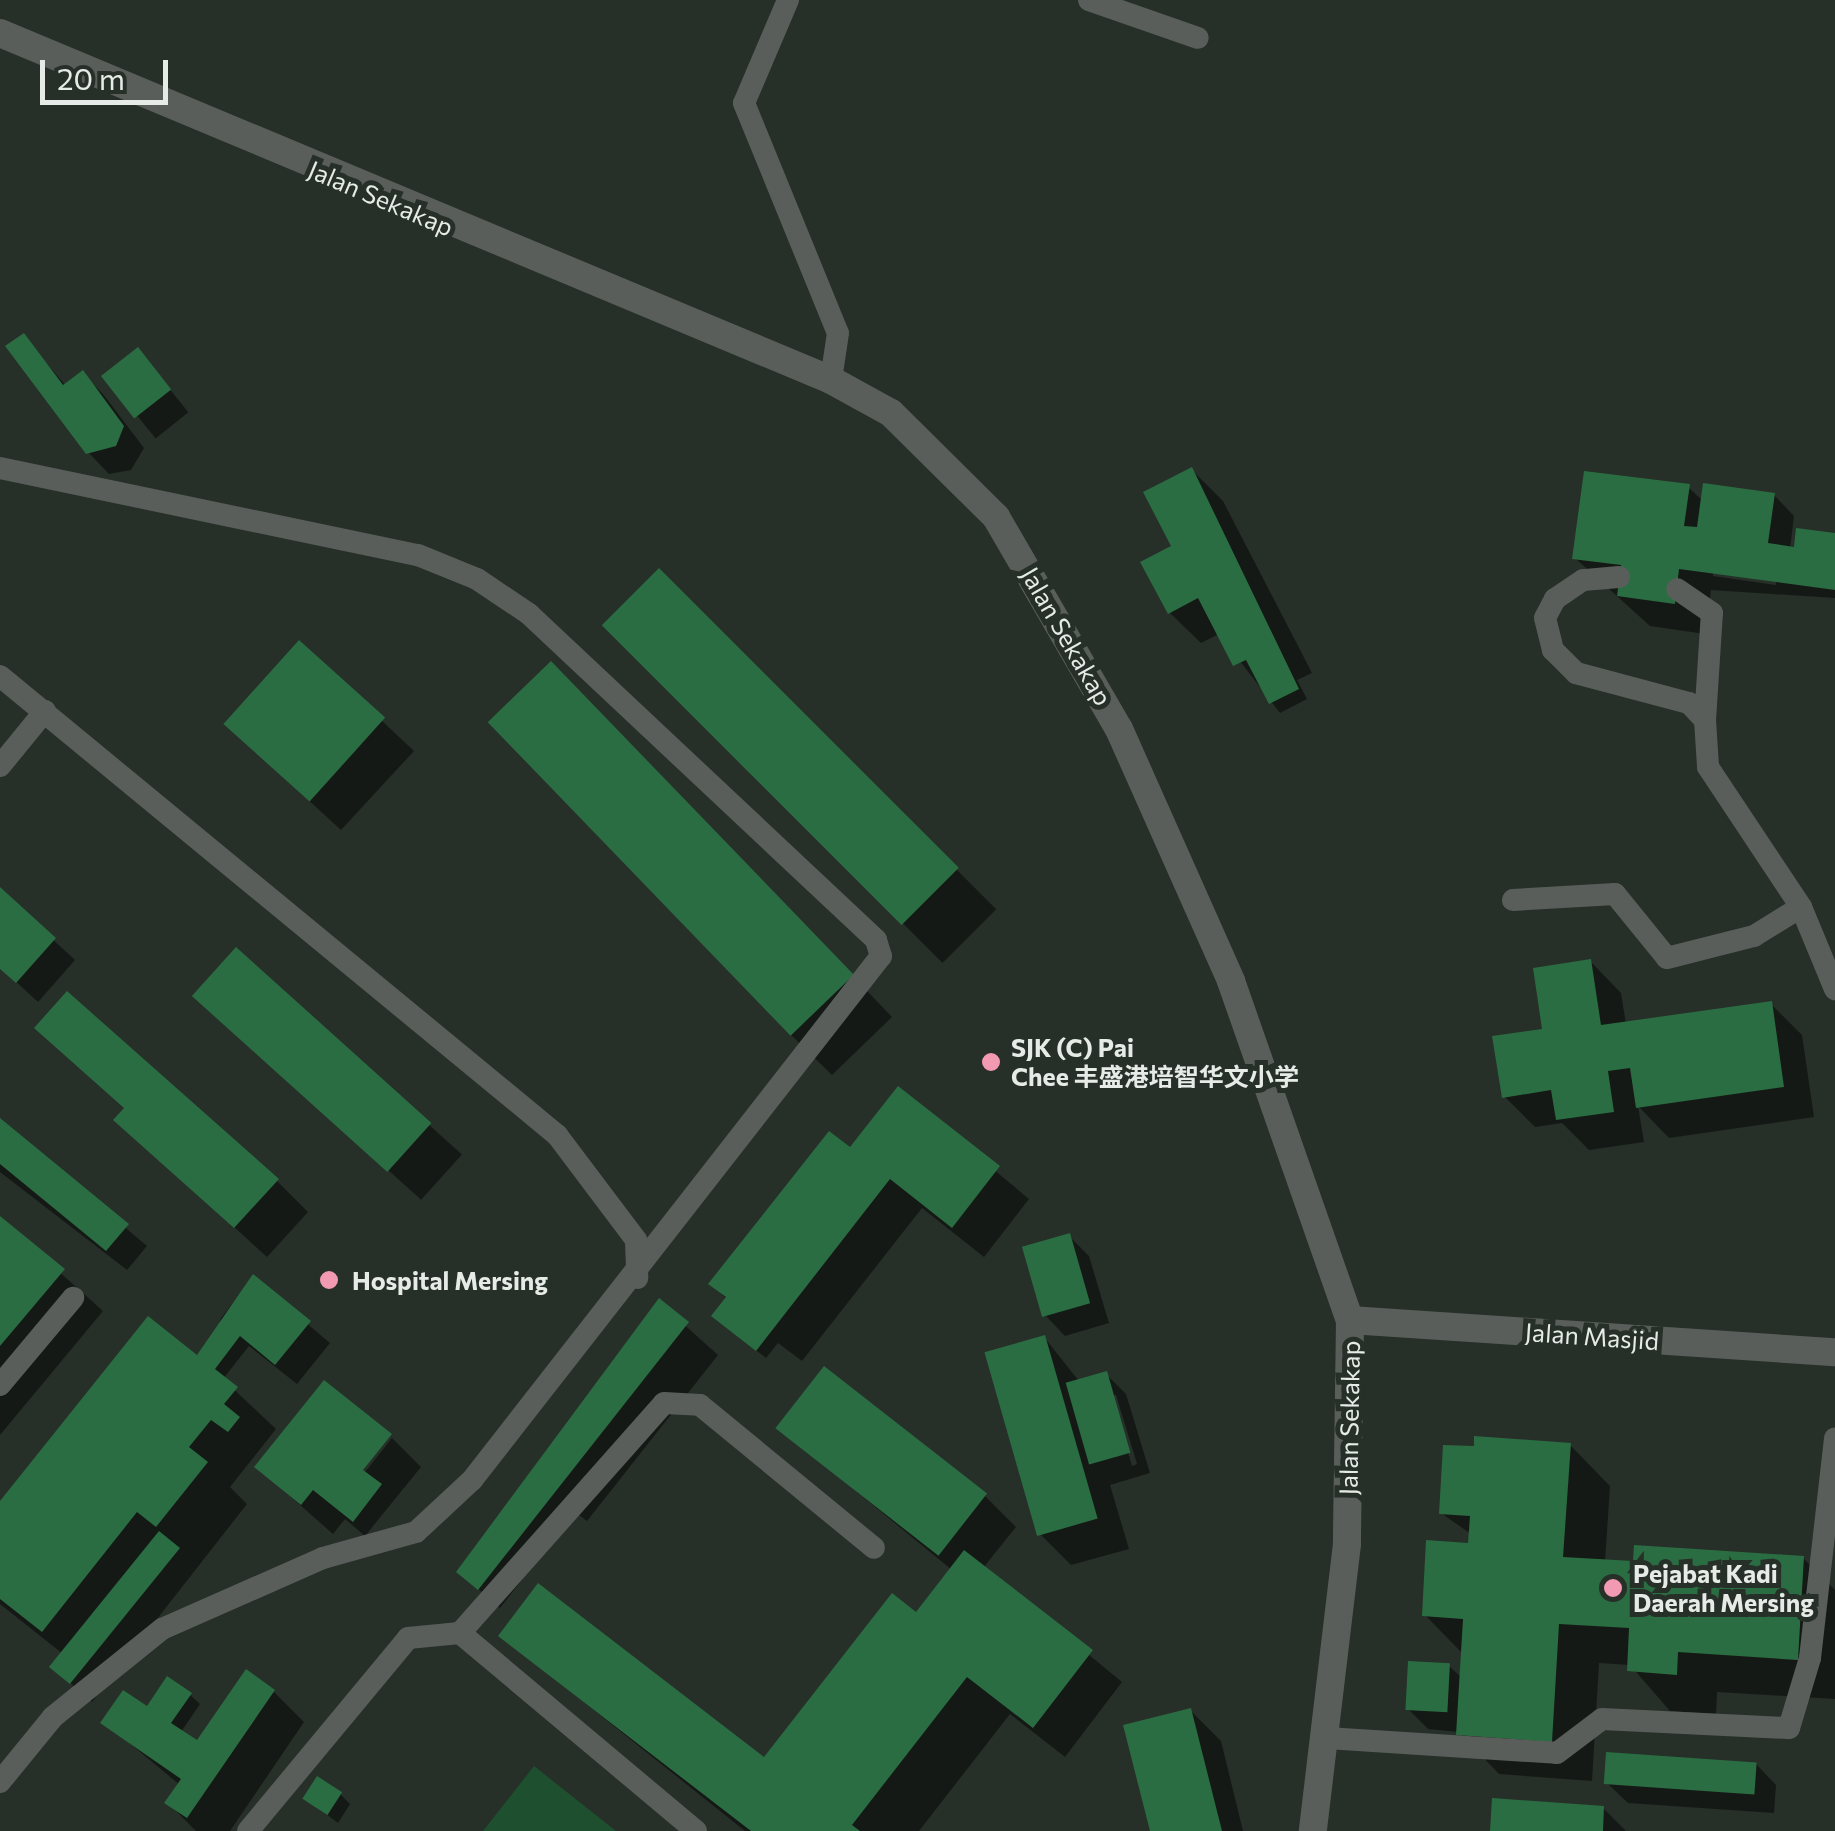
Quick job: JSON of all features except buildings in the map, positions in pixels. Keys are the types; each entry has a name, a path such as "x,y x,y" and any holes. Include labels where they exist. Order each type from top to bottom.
{"street":[{"name":"Jalan Sekakap","path":"0,33 831,380 944,457 996,517 1071,637 1231,981 1350,1320 1347,1544 1313,1831"},
{"name":"Jalan Masjid","path":"1350,1320 1835,1352"}],"lane":[{"path":"788,0 744,103 751,138 838,333 831,380"},
{"path":"1089,0 1198,38"},
{"path":"0,468 418,555 476,579 529,614 876,940 874,969 636,1278 472,1480 416,1532 322,1558 162,1629 53,1718 0,1782"},
{"path":"1619,577 1583,580 1555,599 1544,618 1553,650 1576,672 1689,703 1705,720"},
{"path":"1677,588 1712,613 1705,720 1708,767 1726,802 1801,908 1835,989"},
{"path":"0,676 557,1134 636,1240 636,1278"},
{"path":"0,766 45,711"},
{"path":"1513,900 1615,894 1667,958 1754,936 1801,908"},
{"path":"0,1386 73,1298"},
{"path":"248,1831 408,1638 460,1633 664,1403 700,1405 874,1548"},
{"path":"1327,1738 1557,1753 1602,1719 1789,1728 1810,1658 1835,1438"},
{"path":"460,1633 696,1831"}],"green space":[{"path":"534,1766 616,1831 483,1831"}],"place":[{"name":"SJK (C) Pai Chee 丰盛港培智华文小学","path":"991,1062"},
{"name":"Hospital Mersing","path":"329,1280"},
{"name":"Pejabat Kadi Daerah Mersing","path":"1613,1588"}]}
